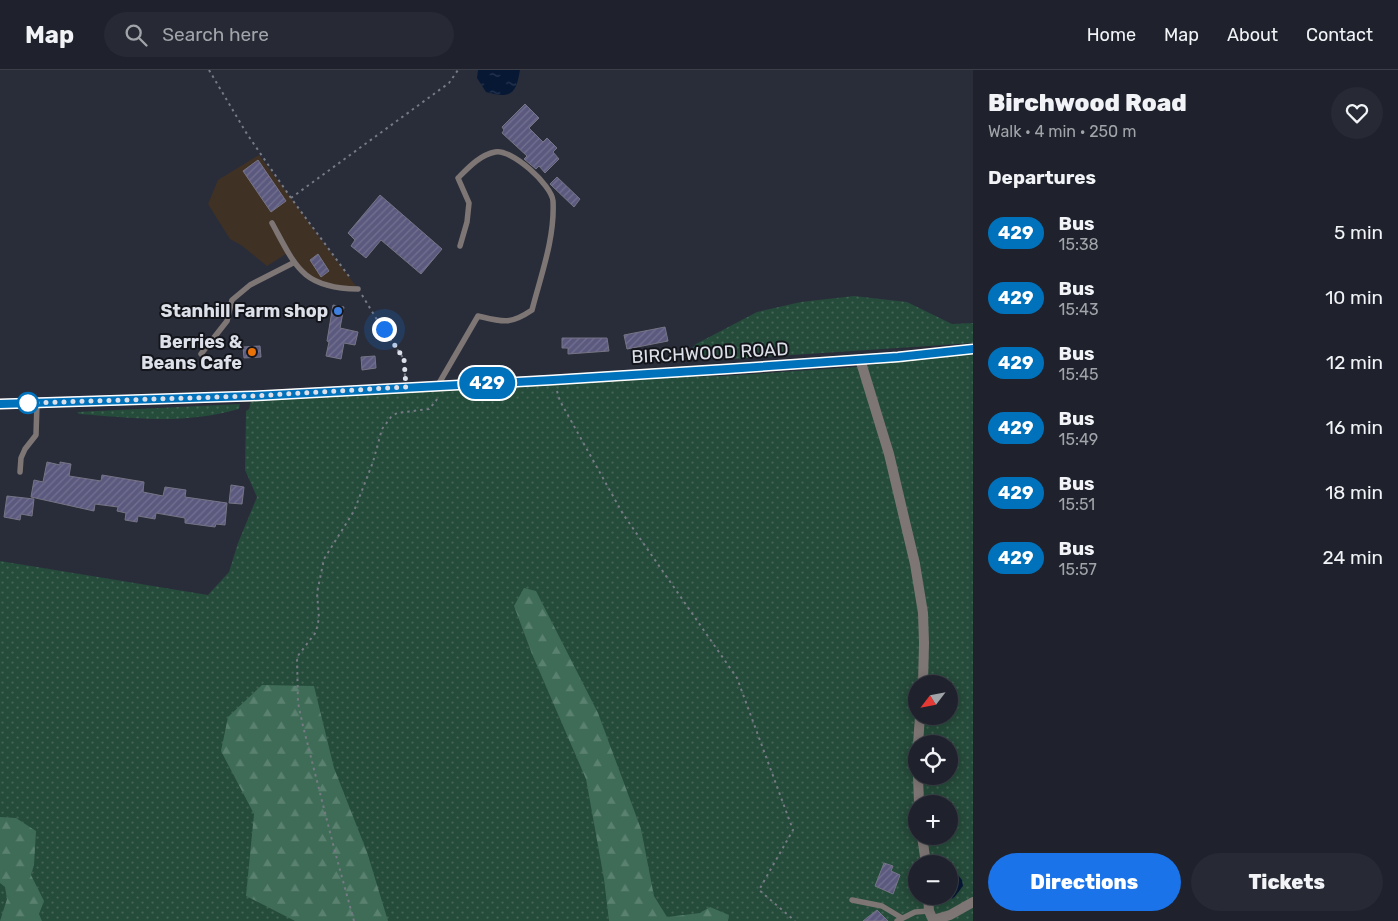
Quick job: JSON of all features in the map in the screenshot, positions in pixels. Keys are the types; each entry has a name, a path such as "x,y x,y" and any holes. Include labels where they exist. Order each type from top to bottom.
{"street":[{"name":"BIRCHWOOD ROAD","path":"0,404 252,396 406,387 439,389 860,360 973,349"},
{"path":"860,360 889,454 915,564 923,613 923,675"},
{"path":"932,917 950,915 973,902"}],"lane":[{"path":"439,389 478,316 502,322 520,318 532,310 550,242 553,199 543,181 512,155 497,151 477,160 458,178 469,202 467,222 460,246"},
{"path":"272,223 294,263 304,274 317,283 336,288 358,289"},
{"path":"201,354 227,321 232,300 250,285 294,263"},
{"path":"20,472 25,449 36,435 37,403"},
{"path":"852,900 882,906 900,919 915,912 932,917"}],"path":[{"path":"209,70 248,134 291,198 358,289 404,359 406,387"},
{"path":"291,198 449,83 458,70"},
{"path":"553,380 560,401 623,514 736,678 793,830 759,890 795,921"},
{"path":"354,921 298,703 297,657 316,632 319,618 318,593 324,559 354,511 374,462 382,429 391,416 397,413 429,408 436,402 439,389"}],"shaded area":[{"path":"259,155 358,289 336,288 304,274 286,254 267,266 241,245 230,239 208,204 218,180"}],"green space":[{"path":"854,296 907,302 952,324 973,323 973,343 733,359 683,358 696,344 757,312 801,302"},
{"path":"973,351 973,921 0,921 0,561 208,595 229,572 238,543 257,497 245,470 246,411 249,409 252,396 619,378 722,376 856,367"},
{"path":"240,404 239,409 179,419 120,417 79,414 77,412"},
{"path":"524,588 536,591 598,713 641,829 654,896 667,917 700,913 710,907 729,915 728,921 609,921 604,879 586,779 532,654 514,606"},
{"path":"262,685 314,686 334,768 367,852 388,921 295,921 246,896 254,814 221,751 228,717"},
{"path":"0,817 16,818 36,831 34,865 31,875 44,901 39,914 42,921 0,921 7,899 5,887 0,883"}],"water":[{"path":"478,70 520,70 514,90 506,95 501,95 486,92 477,78"},
{"path":"958,875 962,880 963,886 958,892"}],"building":[{"path":"525,104 539,118 529,128 543,142 547,138 557,148 553,152 559,159 545,173 539,166 536,169 524,159 527,156 502,133 504,130 502,127"},
{"path":"258,160 286,201 271,212 243,171"},
{"path":"557,177 580,199 574,207 550,184"},
{"path":"380,195 442,249 421,274 381,240 366,258 351,246 355,240 348,233"},
{"path":"318,254 329,271 321,277 310,260"},
{"path":"333,305 344,307 340,328 358,332 355,345 344,343 341,359 326,356"},
{"path":"665,327 668,341 627,349 624,335"},
{"path":"562,338 607,338 609,351 568,354 568,348 562,348"},
{"name":"Berries & Beans Cafe","path":"260,346 261,357 244,358 243,347"},
{"path":"375,356 376,368 362,370 361,357"},
{"path":"47,462 60,465 60,462 71,464 69,476 101,481 102,475 144,482 143,492 163,496 165,487 186,490 185,497 227,503 225,525 216,524 215,527 185,523 185,518 156,513 155,519 138,516 137,522 125,520 126,513 117,511 118,507 95,504 94,511 31,497 34,480 43,482"},
{"path":"231,485 244,487 242,504 229,503"},
{"path":"7,496 34,499 32,516 21,514 20,520 4,517"},
{"path":"884,863 893,866 891,871 900,875 893,894 875,886"},
{"path":"877,910 888,921 863,921"}],"bus line":[{"name":"429","path":"0,404 252,396 553,380 898,357 973,349"}],"place":[{"name":"Stanhill Farm shop","path":"338,311"},
{"name":"Berries & Beans Cafe","path":"252,352"}],"route":[{"path":"28,403 252,396 406,387 404,359 384,329"}]}
